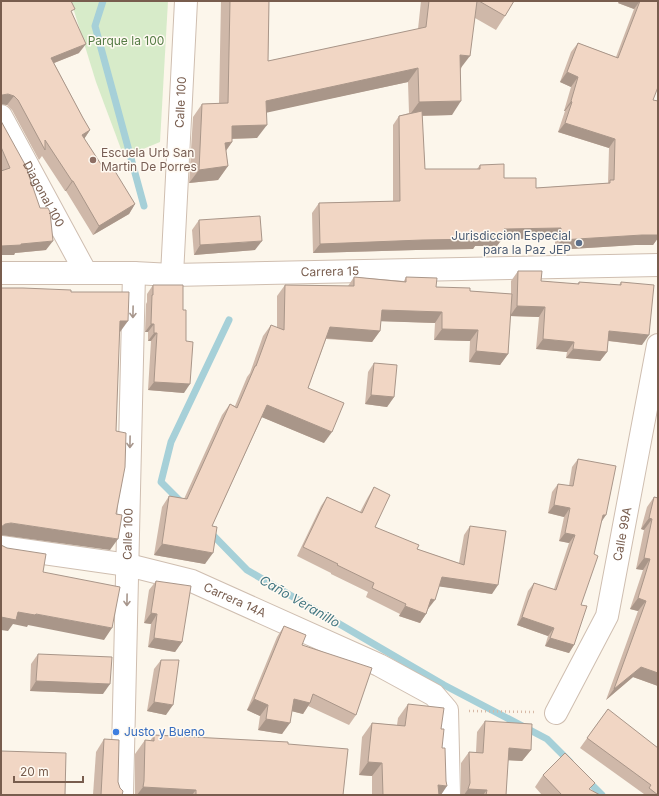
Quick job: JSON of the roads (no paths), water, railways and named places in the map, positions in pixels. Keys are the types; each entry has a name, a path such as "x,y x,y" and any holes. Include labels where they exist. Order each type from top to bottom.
{"street":[{"name":"Calle 100","path":"172,274 186,1"},
{"name":"Diagonal 100","path":"1,116 86,273"},
{"name":"Carrera 15","path":"1,273 172,274 658,265"},
{"name":"Calle 100","path":"122,795 134,273"},
{"name":"Calle 99A","path":"556,713 607,616 658,346"},
{"name":"Carrera 14A","path":"1,547 128,565 192,581 379,665 434,695 457,710 449,795"}],"waterway":[{"name":"Caño Veranillo","path":"103,1 95,26 144,206"},
{"name":"Caño Veranillo","path":"182,503 161,482 171,442 229,320"},
{"name":"Caño Veranillo","path":"209,531 247,570 444,685 547,739 570,762"},
{"name":"Caño Veranillo","path":"587,780 602,795"}],"place":[{"name":"Escuela Urb San Martin De Porres","path":"93,160"},
{"name":"Jurisdiccion Especial para la Paz JEP","path":"579,243"},
{"name":"Justo y Bueno","path":"116,732"}],"park label":[{"name":"Parque la 100","path":"126,41"}]}
